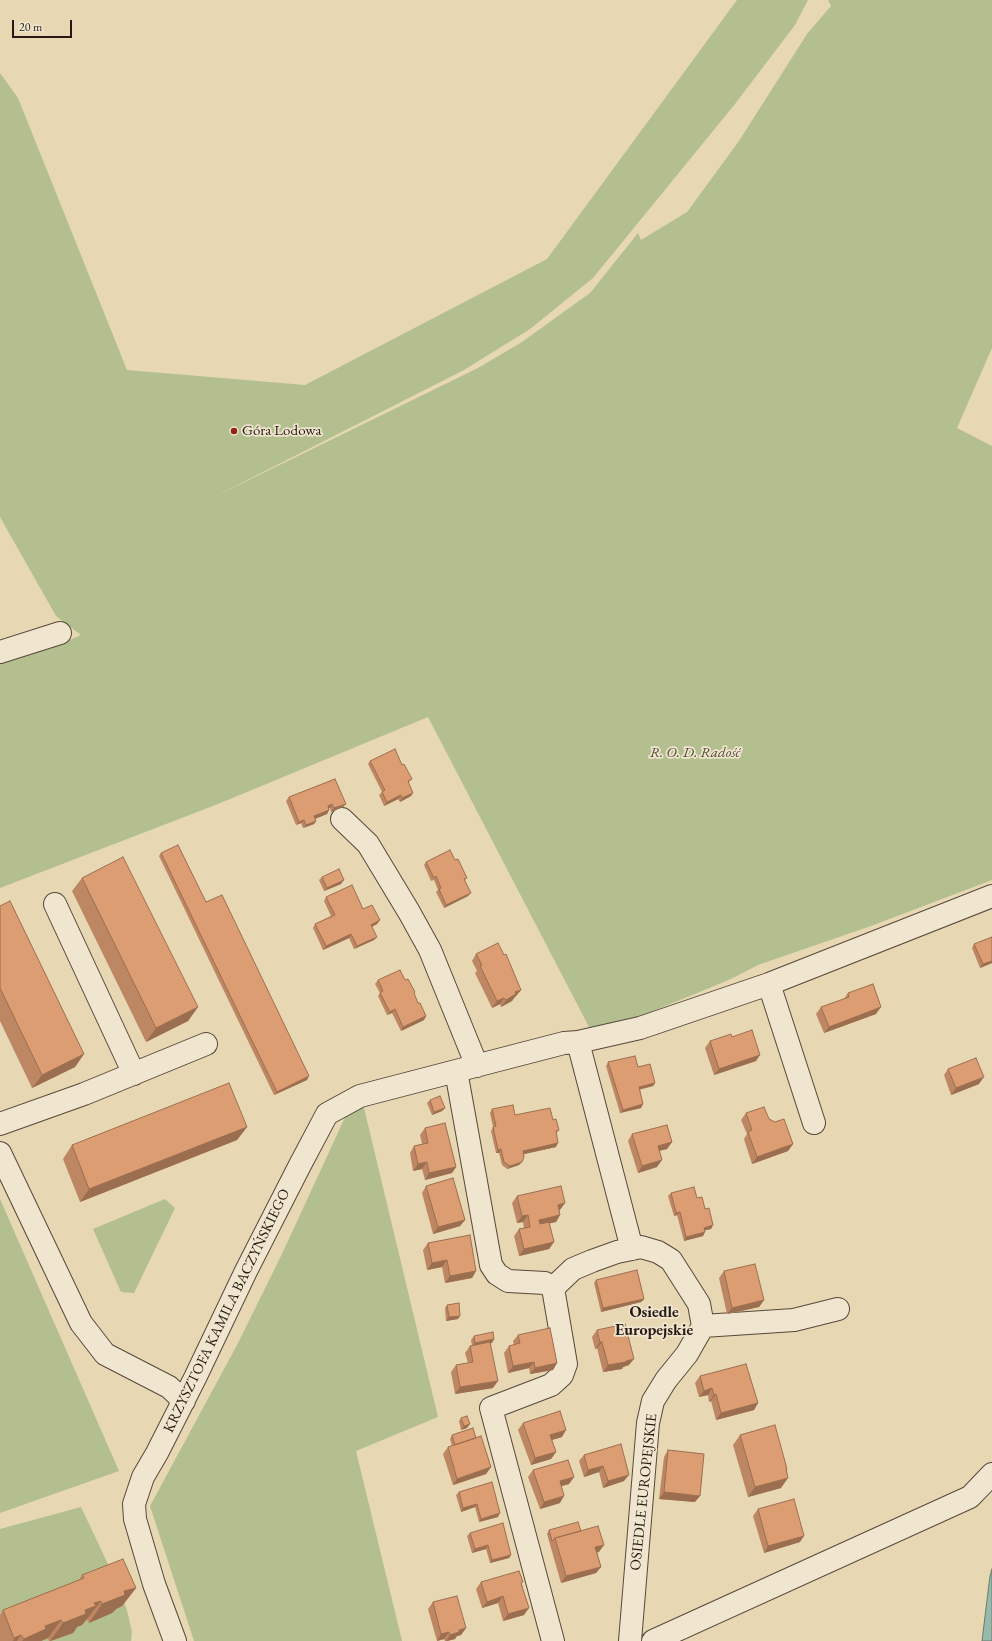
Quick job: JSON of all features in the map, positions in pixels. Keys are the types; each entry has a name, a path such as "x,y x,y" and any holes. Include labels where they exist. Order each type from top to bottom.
{"street":[{"path":"0,652 60,634"},
{"path":"342,819 368,844 413,918 430,950 477,1066"},
{"name":"KRZYSZTOFA KAMILA BACZYŃSKIEGO","path":"175,1641 154,1584 135,1519 134,1504 143,1477 184,1401 246,1271 300,1165 328,1114 360,1096 564,1043 578,1042 640,1028 769,984 992,896"},
{"path":"55,904 134,1074"},
{"path":"769,984 814,1123"},
{"path":"578,1042 632,1249"},
{"path":"0,1124 84,1094 206,1044"},
{"path":"456,1071 492,1265 498,1274 508,1281 545,1283 553,1288 566,1364 562,1376 551,1385 491,1408 553,1641"},
{"path":"0,1153 81,1323 105,1354 169,1387 184,1401"},
{"path":"553,1288 573,1269 598,1258 641,1247 658,1252 671,1260 699,1304 703,1326 794,1320 838,1310"},
{"name":"OSIEDLE EUROPEJSKIE","path":"630,1641 648,1423 653,1401 666,1380 687,1354 703,1326"},
{"path":"653,1641 970,1497 992,1474"}],"green space":[{"name":"R. O. D. Radość","path":"737,0 808,0 795,25 735,104 593,278 530,329 464,370 212,498 478,368 522,342 590,293 638,233 641,240 687,212 739,141 807,34 831,6 828,0 992,0 992,348 957,428 992,446 992,880 871,926 758,965 731,979 605,1031 589,1027 428,717 218,804 0,888 0,662 58,645 81,635 56,616 0,517 0,73 18,98 127,370 305,385 547,259"},
{"path":"359,1087 438,1417 356,1451 402,1641 194,1641 150,1506 237,1345 281,1256"},
{"path":"0,1199 119,1471 0,1513"},
{"path":"165,1199 175,1208 134,1293 121,1292 93,1229"},
{"path":"81,1507 116,1581 127,1610 132,1632 131,1641 0,1641 0,1529"}],"shaded area":[{"path":"992,1569 992,1641 982,1641 990,1576"}],"building":[{"path":"395,749 402,765 404,764 412,779 408,781 413,793 402,798 401,795 387,802 382,792 385,790 370,761"},
{"path":"335,779 346,804 334,808 332,804 328,806 329,810 314,816 316,821 306,825 304,820 299,822 289,797"},
{"path":"178,845 206,902 222,895 309,1076 277,1092 161,853"},
{"path":"450,850 455,860 458,859 467,878 464,879 471,893 446,905 439,889 441,888 436,876 434,878 426,862"},
{"path":"123,857 198,1007 156,1028 82,878"},
{"path":"339,869 344,880 327,888 322,877"},
{"path":"352,885 363,909 372,905 380,920 371,925 377,937 357,946 351,934 326,946 315,924 335,915 326,897"},
{"path":"10,901 84,1054 42,1075 0,988 0,906"},
{"path":"992,937 992,961 983,964 974,944"},
{"path":"498,943 504,955 506,954 521,990 515,992 516,994 506,1000 504,998 497,1001 480,966 482,965 476,954"},
{"path":"400,970 405,980 408,979 415,992 414,993 418,1003 420,1003 426,1016 403,1027 395,1009 390,1012 380,993 383,991 378,980"},
{"path":"873,984 881,1007 829,1027 821,1007 849,997 848,993"},
{"path":"752,1030 760,1055 719,1069 710,1041 731,1034 732,1037"},
{"path":"635,1056 638,1067 650,1064 655,1083 639,1087 643,1104 623,1110 608,1062"},
{"path":"976,1058 984,1077 956,1088 948,1069"},
{"path":"229,1083 247,1127 89,1189 72,1145"},
{"path":"440,1096 445,1108 434,1112 430,1100"},
{"path":"513,1105 515,1115 550,1108 553,1120 556,1119 559,1130 556,1131 558,1143 523,1151 524,1157 522,1162 510,1166 504,1162 501,1149 498,1150 493,1127 496,1126 492,1109"},
{"path":"764,1107 769,1119 775,1122 784,1119 793,1144 757,1157 748,1132 752,1130 746,1113"},
{"path":"445,1123 456,1167 429,1173 427,1162 418,1164 414,1146 428,1143 425,1128"},
{"path":"667,1125 672,1142 658,1146 662,1160 642,1166 632,1134"},
{"path":"453,1178 465,1220 438,1227 426,1186"},
{"path":"561,1186 565,1203 558,1205 560,1215 539,1220 540,1224 549,1222 554,1242 524,1249 519,1229 530,1227 528,1215 522,1216 517,1196"},
{"path":"694,1187 697,1198 702,1197 705,1209 709,1208 713,1225 704,1228 705,1232 686,1237 680,1212 676,1213 671,1193"},
{"path":"470,1235 476,1271 450,1276 447,1260 432,1263 428,1243"},
{"path":"755,1264 764,1300 732,1308 724,1271"},
{"path":"637,1270 644,1299 603,1308 596,1280"},
{"path":"459,1303 460,1316 449,1317 447,1305"},
{"path":"625,1324 634,1359 608,1365 597,1330"},
{"path":"550,1328 557,1363 535,1368 534,1362 513,1366 509,1346 520,1343 518,1335"},
{"path":"493,1332 494,1339 475,1343 474,1336"},
{"path":"490,1342 498,1381 460,1387 456,1365 473,1362 470,1346"},
{"path":"746,1364 758,1403 721,1413 716,1394 714,1395 712,1388 704,1391 700,1376"},
{"path":"560,1411 566,1430 550,1435 556,1452 535,1458 523,1423"},
{"path":"467,1416 470,1424 464,1426 461,1418"},
{"path":"775,1425 788,1478 755,1487 740,1435"},
{"path":"473,1428 476,1438 455,1445 452,1435"},
{"path":"481,1436 491,1467 457,1479 448,1447"},
{"path":"621,1444 629,1475 608,1481 603,1466 588,1470 584,1455"},
{"path":"668,1450 704,1454 700,1496 664,1492"},
{"path":"568,1460 574,1477 560,1481 564,1496 544,1502 533,1470"},
{"path":"492,1482 500,1513 481,1519 477,1504 463,1508 459,1492"},
{"path":"794,1499 804,1536 768,1546 758,1509"},
{"path":"578,1522 581,1531 555,1538 552,1541 549,1530"},
{"path":"503,1523 511,1555 492,1560 488,1545 475,1549 470,1533"},
{"path":"598,1526 604,1545 595,1547 601,1567 566,1576 555,1538"},
{"path":"123,1559 136,1588 124,1591 125,1595 102,1604 101,1601 94,1603 96,1606 85,1610 86,1614 63,1623 61,1620 45,1626 46,1629 24,1639 21,1635 14,1638 3,1610 84,1578 82,1575"},
{"path":"519,1571 523,1582 521,1583 529,1608 508,1614 503,1596 487,1602 481,1582"},
{"path":"457,1596 466,1628 450,1635 449,1632 441,1634 433,1602"}],"place":[{"name":"Góra Lodowa","path":"234,431"}],"district":[{"name":"Osiedle Europejskie","path":"654,1322"}]}
